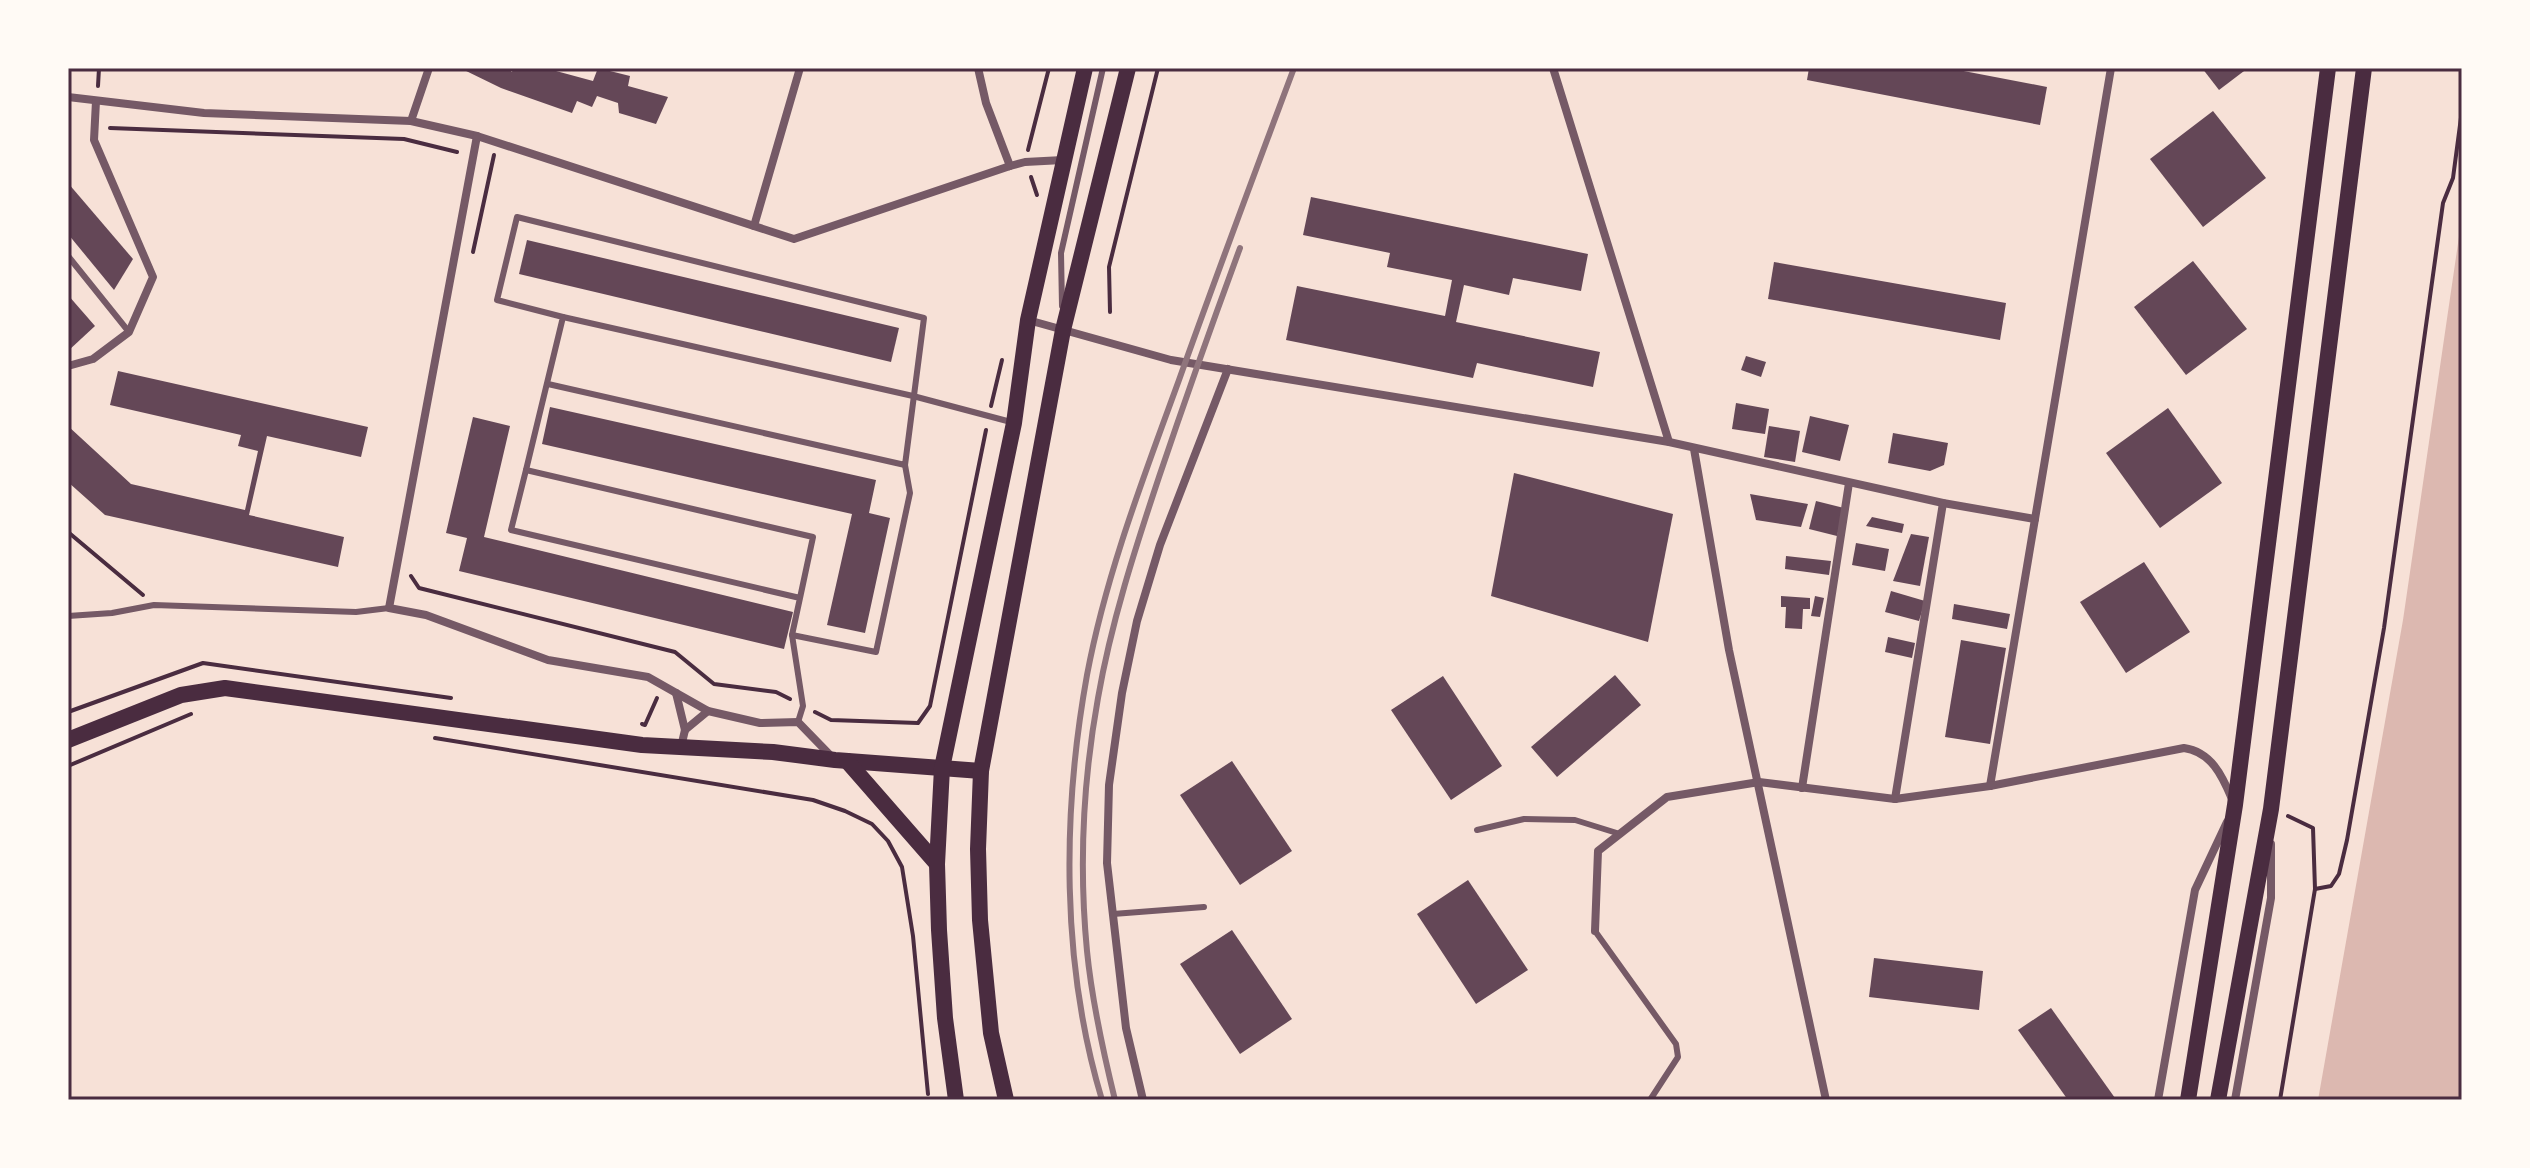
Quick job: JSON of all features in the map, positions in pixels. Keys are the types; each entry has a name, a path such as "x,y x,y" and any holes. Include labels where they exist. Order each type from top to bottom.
{"main road":[{"path":"1006,1100 991,1033 980,920 978,849 981,771 1063,330 1128,68"},
{"path":"2188,1100 2235,805 2328,68"},
{"path":"2218,1100 2271,809 2364,68"},
{"path":"956,1100 945,1018 937,864 942,768 1014,423 1028,320 1086,72"},
{"path":"68,740 181,695 225,688 681,748 773,752 981,771"},
{"path":"841,760 937,864"}],"street":[{"path":"411,121 429,68"},
{"path":"754,226 800,68"},
{"path":"978,68 986,103 1010,166"},
{"path":"1553,68 1669,442"},
{"path":"1990,786 2111,68"},
{"path":"68,97 204,113 411,121 477,136 794,239 1010,166 1065,160"},
{"path":"68,366 93,359 129,332 153,277 94,140 96,101"},
{"path":"477,136 389,608 426,615 548,660 648,677 708,711 760,723 798,722 841,760"},
{"path":"1028,320 1171,360 1669,442 1943,503 2035,519"},
{"path":"1143,1100 1126,1028 1107,863 1109,785 1122,693 1137,621 1160,545 1228,369"},
{"path":"1694,449 1729,650 1826,1100"},
{"path":"1802,788 1849,483"},
{"path":"1895,799 1943,503"},
{"path":"676,692 685,730 681,748"},
{"path":"685,730 708,711"},
{"path":"1595,931 1598,851 1667,797 1759,782 1895,799 1990,786 2184,748 2201,751 2223,777 2235,805 2195,890 2158,1100"},
{"path":"2235,1100 2271,898 2271,809"}],"lane":[{"path":"1063,330 1061,253 1103,68"},
{"path":"792,635 876,652 910,493 905,465 913,396 924,318 517,217 497,300 913,396 1014,423"},
{"path":"68,256 129,332"},
{"path":"563,317 511,530 800,598"},
{"path":"548,384 905,465"},
{"path":"526,470 813,537 792,635 803,706 798,722"},
{"path":"68,616 112,613 154,605 356,612 389,608"},
{"path":"1477,830 1524,819 1575,820 1620,834"},
{"path":"1113,914 1204,907"},
{"path":"1595,931 1676,1044 1678,1057 1650,1100"}],"path":[{"path":"1035,207 1037,193 1025,162 1049,68"},
{"path":"1110,312 1109,267 1158,68"},
{"path":"2315,889 2331,886 2339,874 2347,840 2384,628 2443,203 2453,178 2462,110"},
{"path":"94,140 103,142 106,128 404,139 457,152"},
{"path":"803,706 831,720 918,723 930,706 1003,354"},
{"path":"68,532 154,605"},
{"path":"68,766 204,708"},
{"path":"421,736 813,800 872,824 888,841 902,867 913,936 928,1094"},
{"path":"2271,809 2313,828 2315,889 2280,1100"}],"shaded area":[{"path":"2462,216 2462,1100 2318,1100 2403,620"}],"building":[{"path":"460,68 507,68 512,72 513,68 545,68 593,81 598,68 630,76 628,86 668,97 656,124 619,113 618,103 597,96 592,107 577,101 572,113 501,88"},
{"path":"1809,68 1948,68 2047,87 2040,125 1807,80"},
{"path":"2202,68 2248,68 2219,90"},
{"path":"2213,111 2266,178 2203,227 2150,159"},
{"path":"68,183 133,259 114,290 68,234"},
{"path":"1311,197 1588,254 1581,291 1513,278 1509,295 1464,285 1456,322 1600,352 1593,387 1477,363 1473,378 1286,340 1297,286 1445,316 1452,280 1387,267 1390,253 1303,235"},
{"path":"527,240 899,328 891,362 519,274"},
{"path":"2193,261 2247,329 2186,375 2134,307"},
{"path":"1774,262 2006,303 2000,340 1768,299"},
{"path":"68,295 95,326 68,351"},
{"path":"1746,356 1766,362 1761,377 1741,370"},
{"path":"118,371 368,427 361,457 267,436 249,515 344,537 338,567 105,515 68,482 68,426 131,484 245,510 258,451 238,446 241,435 110,405"},
{"path":"1736,403 1769,409 1765,434 1732,429"},
{"path":"550,407 876,480 869,513 890,518 865,633 827,625 852,514 542,444"},
{"path":"2168,408 2222,483 2160,528 2106,453"},
{"path":"1810,416 1849,425 1840,461 1802,452"},
{"path":"473,417 510,426 484,537 793,612 784,649 459,571 467,538 446,533"},
{"path":"1769,426 1800,431 1795,462 1764,457"},
{"path":"1893,433 1948,443 1944,465 1930,471 1888,463"},
{"path":"1514,473 1673,514 1648,642 1491,596"},
{"path":"1750,494 1808,504 1801,527 1756,520"},
{"path":"1816,501 1844,508 1837,536 1809,529"},
{"path":"1872,517 1904,524 1902,533 1866,526"},
{"path":"1911,534 1929,537 1920,586 1893,581"},
{"path":"1856,543 1889,549 1885,571 1852,565"},
{"path":"1786,556 1831,561 1829,575 1785,569"},
{"path":"2144,562 2190,632 2126,673 2080,602"},
{"path":"1891,591 1925,601 1919,621 1885,612"},
{"path":"1781,596 1810,598 1810,609 1803,609 1802,629 1785,628 1786,607 1781,607"},
{"path":"1815,596 1824,598 1820,617 1811,616"},
{"path":"1954,604 2010,614 2007,629 1952,619"},
{"path":"1888,637 1915,643 1912,658 1885,652"},
{"path":"1961,640 2006,648 1990,744 1945,737"},
{"path":"1615,675 1641,705 1557,777 1531,747"},
{"path":"1443,676 1502,766 1451,800 1391,710"},
{"path":"1232,761 1292,851 1240,885 1180,795"},
{"path":"1468,880 1528,970 1476,1004 1417,914"},
{"path":"1232,930 1292,1019 1240,1054 1180,964"},
{"path":"1874,958 1983,971 1979,1010 1869,997"},
{"path":"2051,1008 2115,1098 2068,1100 2018,1030"}],"railway":[{"path":"1102,1100 1079,996 1070,888 1073,780 1087,675 1104,600 1140,489 1294,68"},
{"path":"1115,1100 1089,970 1083,888 1084,824 1093,729 1103,670 1133,559 1240,248"}]}
